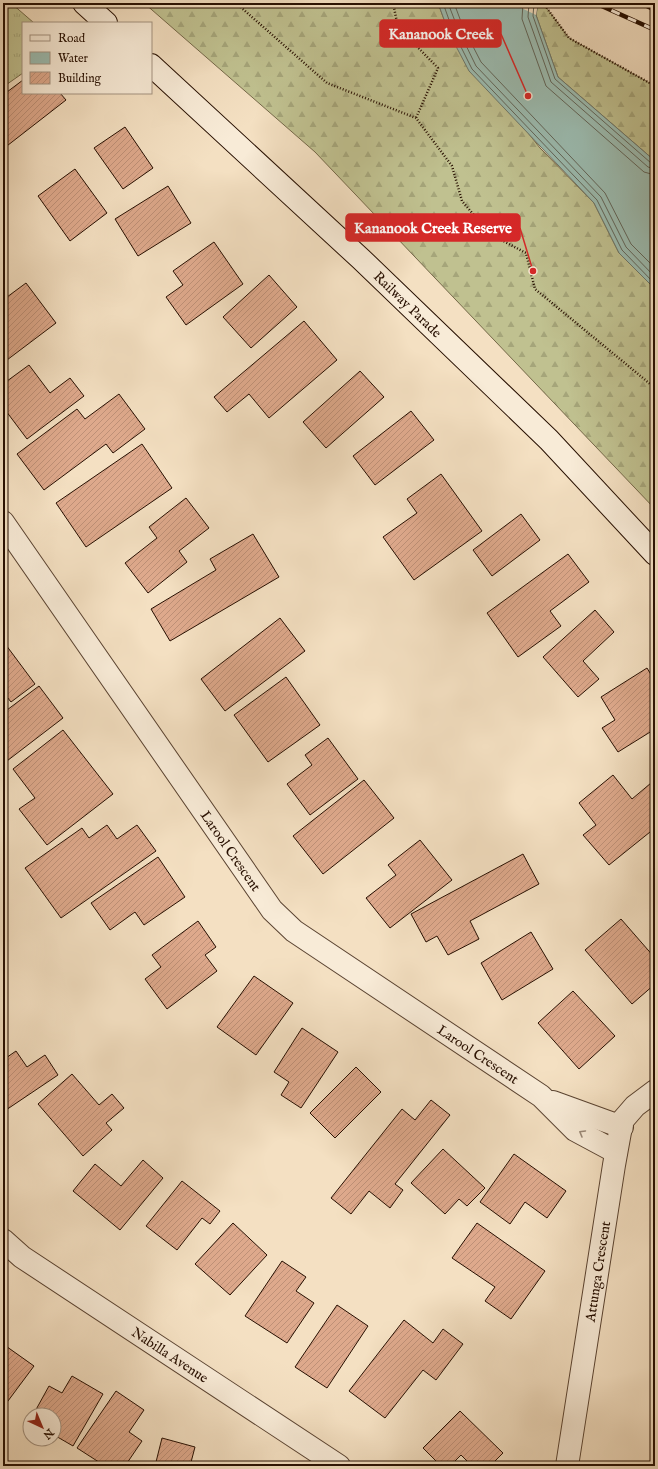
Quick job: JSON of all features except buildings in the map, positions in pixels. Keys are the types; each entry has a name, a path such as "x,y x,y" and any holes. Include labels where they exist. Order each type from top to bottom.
{"street":[{"path":"84,3 105,22"},
{"name":"Railway Parade","path":"152,66 362,259 549,440 655,554"},
{"name":"Larool Crescent","path":"3,522 272,910 294,931 541,1096 580,1113 622,1127"},
{"name":"Attunga Crescent","path":"567,1466 622,1120 655,1090"},
{"name":"Larool Crescent","path":"541,1096 575,1130 616,1152"},
{"name":"Nabilla Avenue","path":"3,1240 22,1257 339,1466"}],"path":[{"path":"236,3 327,83 416,118 452,166 462,201 490,234 526,253 535,289 655,388"},
{"path":"392,3 398,26 438,68 416,118"},
{"path":"543,3 568,38 655,86"}],"green space":[{"path":"3,3 11,3 33,22 22,22 22,74 3,87"},
{"path":"144,3 438,3 449,33 540,148 594,203 619,253 655,289 655,509 315,152"},
{"path":"538,3 543,3 569,38 655,86 655,161 558,77 536,15"}],"water":[{"path":"438,3 538,3 536,15 558,77 655,161 655,289 619,253 594,203 469,71 449,33"}],"pier":[{"path":"511,3 538,3 536,15"}],"railway":[{"path":"595,3 655,30"},
{"path":"641,3 655,10"}],"place":[{"name":"Kananook Creek","path":"528,96"},
{"name":"Kananook Creek Reserve","path":"533,271"}]}
